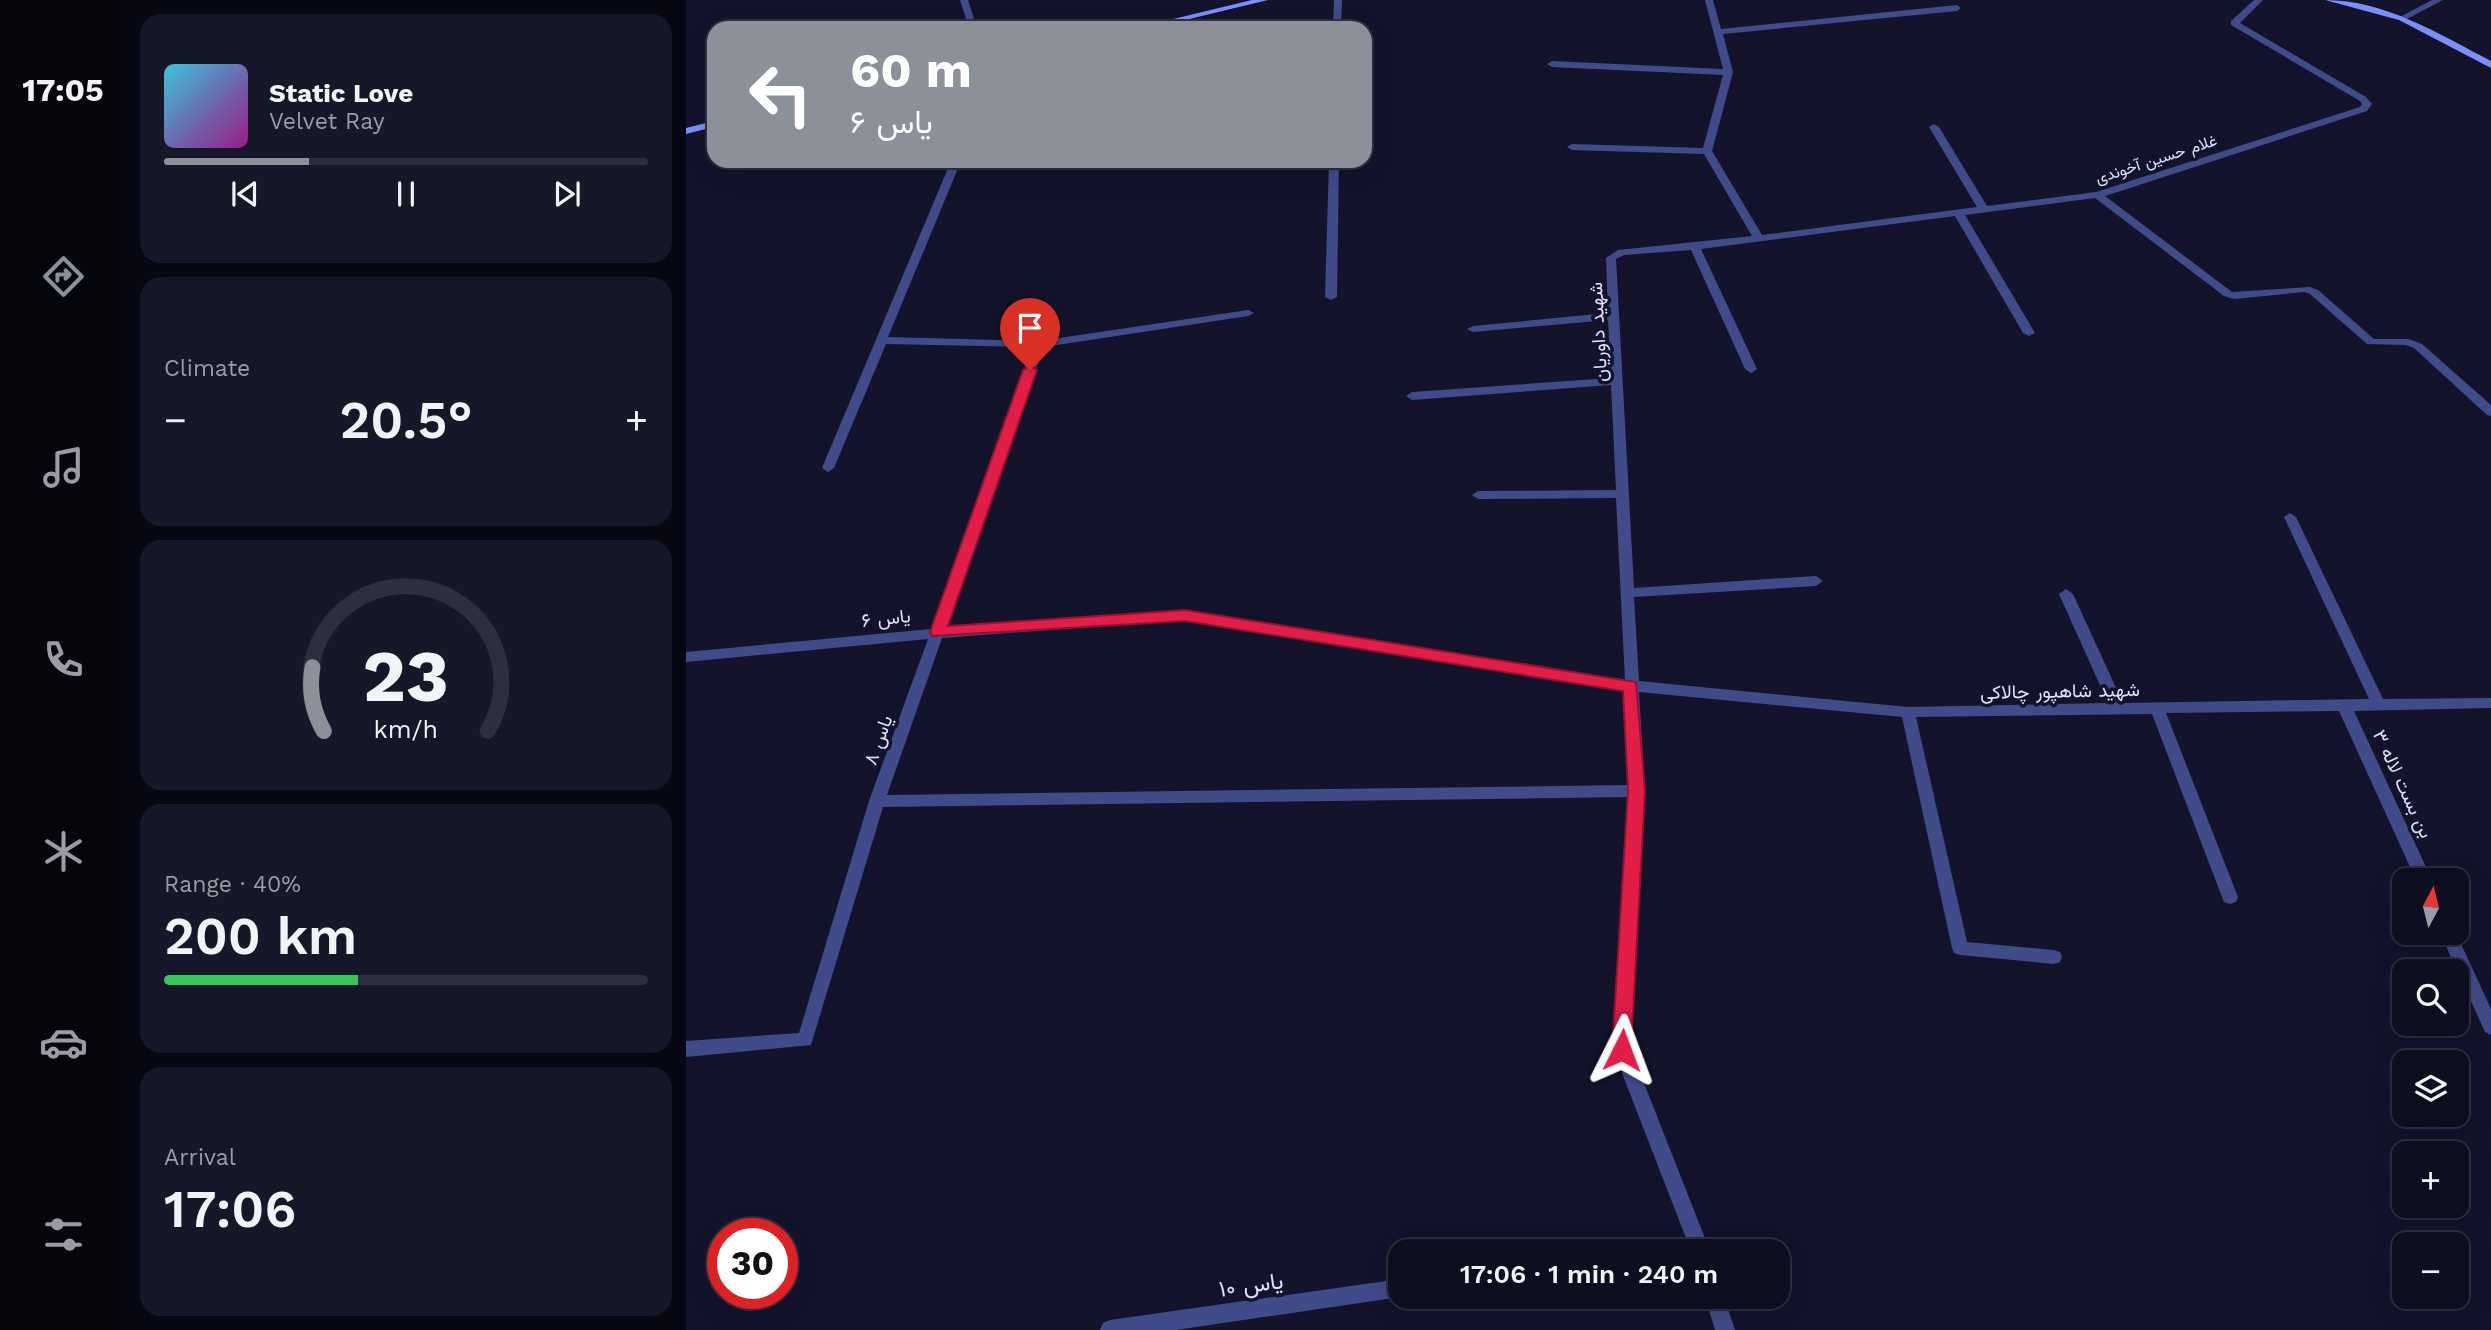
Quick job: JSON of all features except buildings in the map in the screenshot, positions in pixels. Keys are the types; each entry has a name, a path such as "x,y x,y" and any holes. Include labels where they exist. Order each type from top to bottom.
{"street":[{"path":"964,0 971,21"},
{"path":"1171,21 1264,0"},
{"path":"1337,21 1338,0"},
{"path":"1709,0 1728,72 1707,151 1758,239"},
{"name":"غلام حسین آخوندی","path":"1758,239 2097,195 2364,109 2367,104 2363,99 2234,23 2259,0"},
{"path":"2329,0 2402,18 2491,65"},
{"path":"2402,18 2431,1"},
{"path":"1719,32 1957,8"},
{"path":"1552,65 1728,72"},
{"path":"686,131 707,126"},
{"path":"1934,127 1984,210"},
{"path":"1572,148 1707,151"},
{"path":"828,468 953,168"},
{"path":"1331,297 1334,168"},
{"path":"2097,195 2228,294 2234,296 2306,289 2314,292 2371,342 2408,342 2418,346 2491,412"},
{"path":"1958,212 2029,333"},
{"name":"شهید داوریان","path":"1696,1239 1622,1050 1637,791 1611,258 1622,252 1758,239"},
{"path":"1695,247 1751,369"},
{"path":"881,340 1039,344 1248,313"},
{"path":"1472,329 1615,316"},
{"name":"یاس ۸","path":"686,1049 806,1040 877,801 1039,344"},
{"path":"1412,396 1617,381"},
{"path":"1478,495 1622,494"},
{"path":"2290,517 2378,704"},
{"path":"1626,593 1816,581"},
{"path":"2066,594 2118,709"},
{"name":"یاس ۶","path":"686,657 938,632 1185,615 1630,686"},
{"name":"شهید شاهپور چالاکی","path":"1630,686 1908,712 2491,703"},
{"name":"بن بست لاله ۳","path":"2344,705 2419,868"},
{"path":"2157,709 2230,897"},
{"path":"1908,712 1960,948 2054,957"},
{"path":"877,801 1637,791"},
{"path":"2453,945 2491,1027"},
{"name":"یاس ۱۰","path":"1110,1330 1388,1290"},
{"path":"1719,1309 1725,1330"}],"route":[{"path":"1030,370 938,632 1185,615 1630,686 1637,791 1622,1050"}]}
